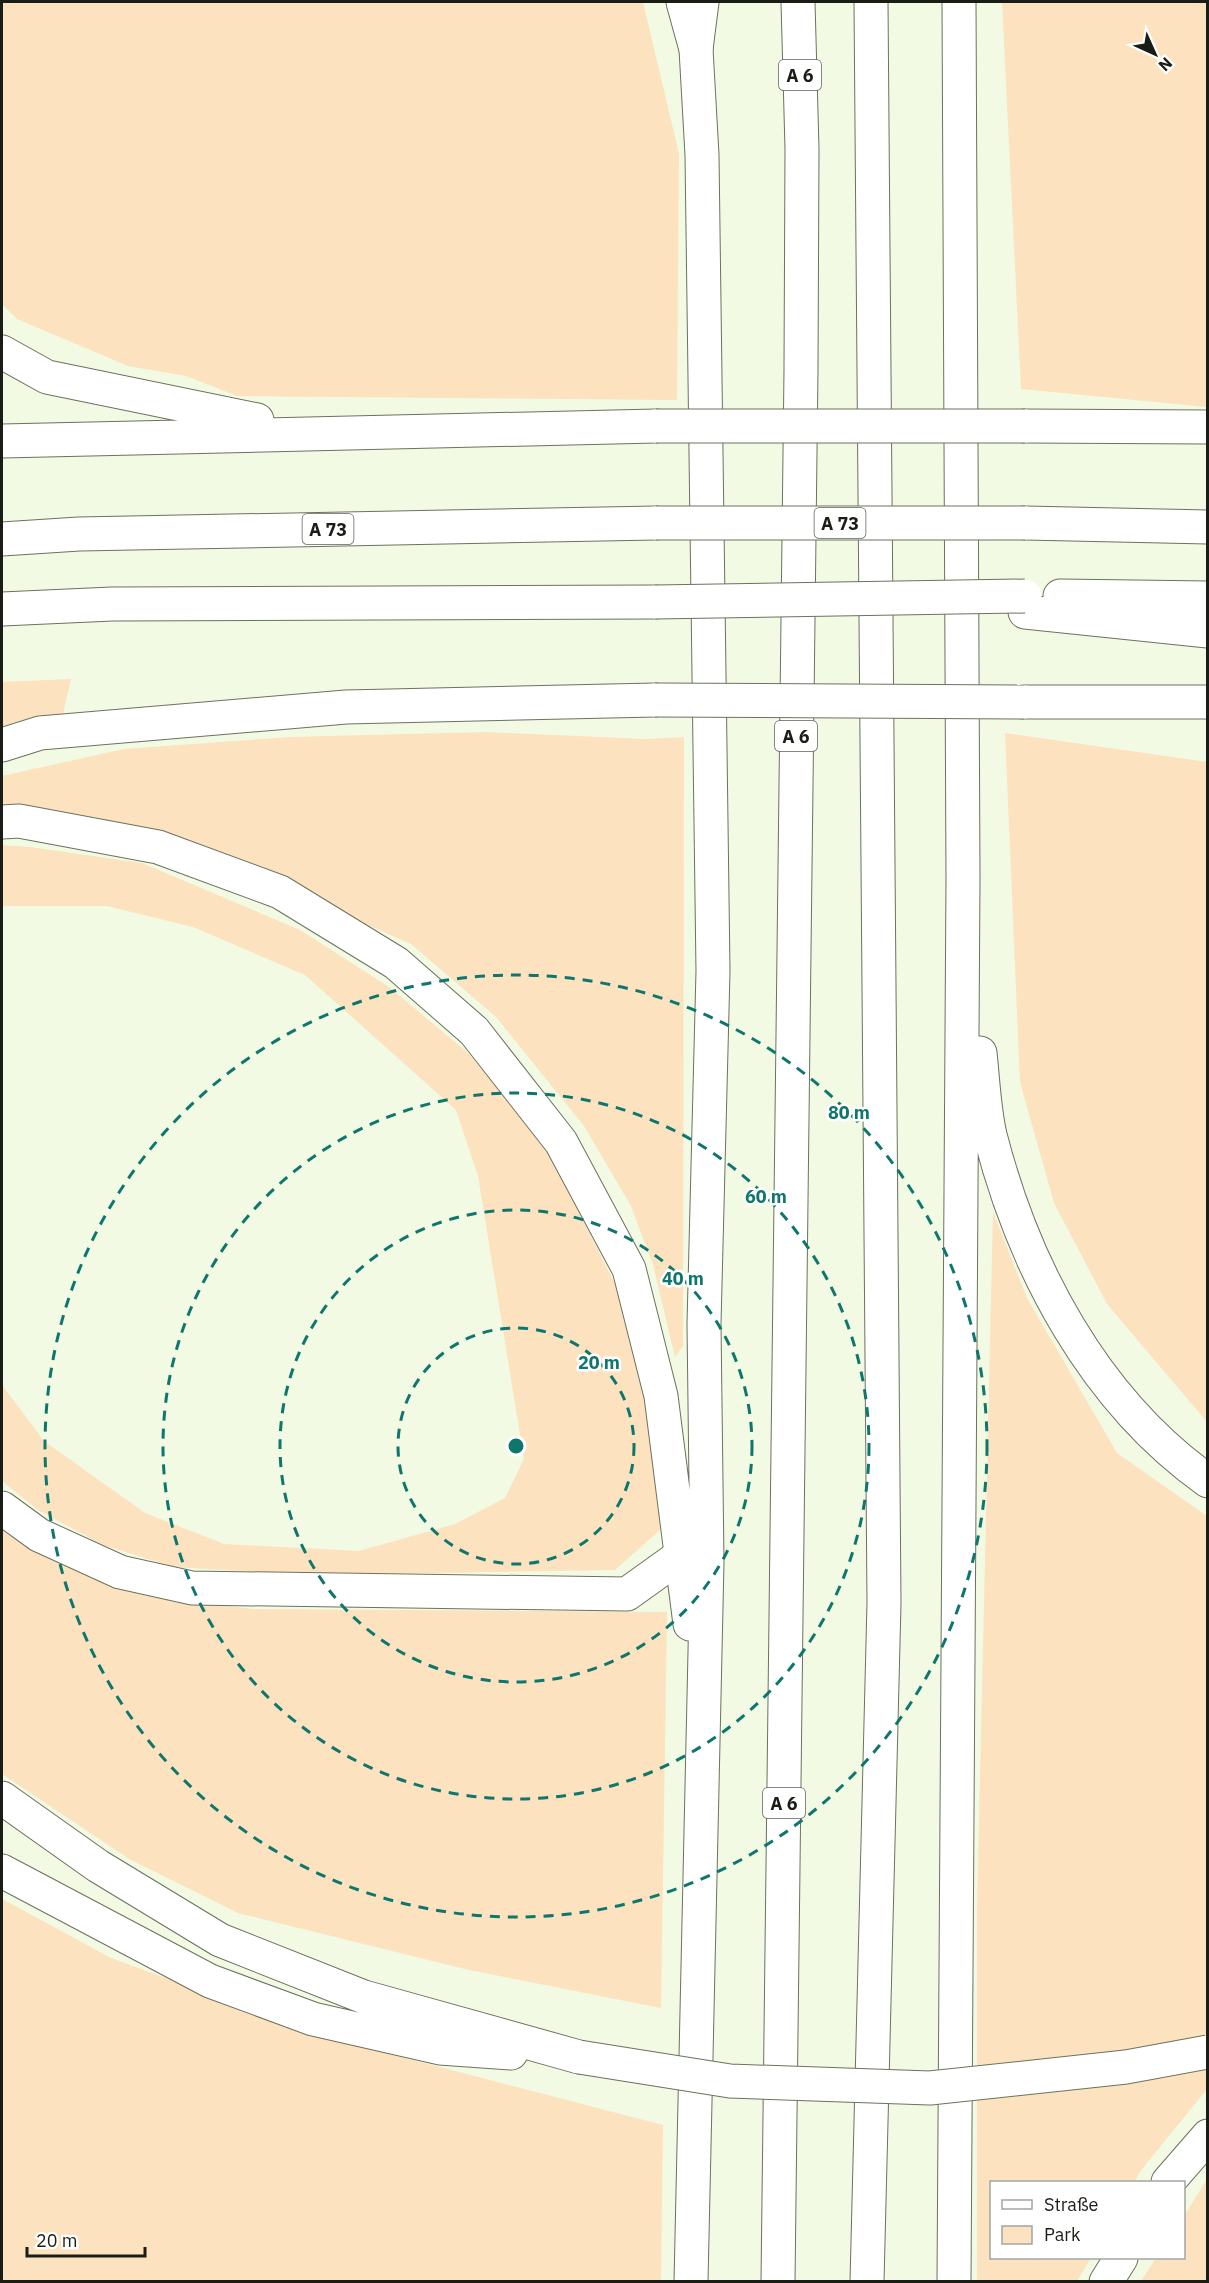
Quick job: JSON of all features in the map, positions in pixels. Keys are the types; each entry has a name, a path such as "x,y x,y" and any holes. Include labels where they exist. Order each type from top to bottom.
{"main road":[{"path":"683,2 696,49 702,155 713,971 704,1324 707,1562 691,2282"},
{"path":"696,49 702,2"},
{"name":"A 6","path":"778,2282 801,370 802,149 798,2"},
{"path":"867,2282 884,1603 871,2"},
{"path":"954,2282 963,879 959,2"},
{"path":"960,74 980,2"},
{"path":"2,352 46,377 327,433"},
{"path":"2,441 656,426 1201,426"},
{"name":"A 73","path":"2,539 91,534 656,523 1025,523 1208,527"},
{"path":"2,609 112,603 655,602 900,597 1025,604 1208,598"},
{"path":"1025,604 1208,632"},
{"path":"2,745 40,733 346,707 655,700 1208,702"},
{"path":"2,822 19,821 158,847 280,891 396,963 474,1031 561,1142 629,1269 661,1396 680,1556 704,1716"},
{"path":"963,879 990,1133 1028,1250 1070,1329 1102,1376 1162,1443 1208,1481"},
{"path":"2,1508 39,1535 120,1572 192,1588 627,1594 680,1556"},
{"path":"2,1798 98,1866 220,1940 364,1997 579,2057"},
{"path":"2,1871 210,1981 313,2019 440,2048 579,2057 730,2081 930,2088 1126,2067 1208,2052"},
{"path":"1169,2181 1208,2136"},
{"path":"1106,2282 1120,2259"}],"green space":[{"path":"2,2 643,2 679,154 677,400 237,396 186,376 128,366 17,319 2,304"},
{"path":"1002,2 1207,2 1207,407 1021,389"},
{"path":"71,679 63,714 2,734 2,682"},
{"path":"484,732 645,739 684,737 683,1346 675,1357 653,1265 631,1206 584,1126 496,1017 411,944 322,905 2,815 2,776 124,749 290,737"},
{"path":"1005,733 1207,762 1207,1422 1107,1304 1054,1203 1020,1082"},
{"path":"2,845 142,863 300,930 389,987 468,1053 544,1142 624,1302 651,1394 669,1522 615,1570 310,1575 174,1567 103,1545 38,1510 2,1481 2,1385 44,1441 145,1513 224,1544 359,1551 455,1524 505,1498 524,1459 478,1176 456,1110 305,975 193,927 107,906 2,906"},
{"path":"993,1212 1027,1298 1117,1453 1207,1516 1208,2088 1135,2181 990,2181 990,2259 1090,2259 1077,2281 977,2282 977,1908"},
{"path":"2,1527 77,1571 155,1597 253,1609 667,1612 661,2008 469,1970 238,1913 129,1859 2,1774"},
{"path":"2,1899 111,1958 339,2041 663,2125 661,2281 2,2281"},
{"path":"1207,2179 1207,2281 1141,2281 1155,2259 1185,2259 1185,2214"}]}
